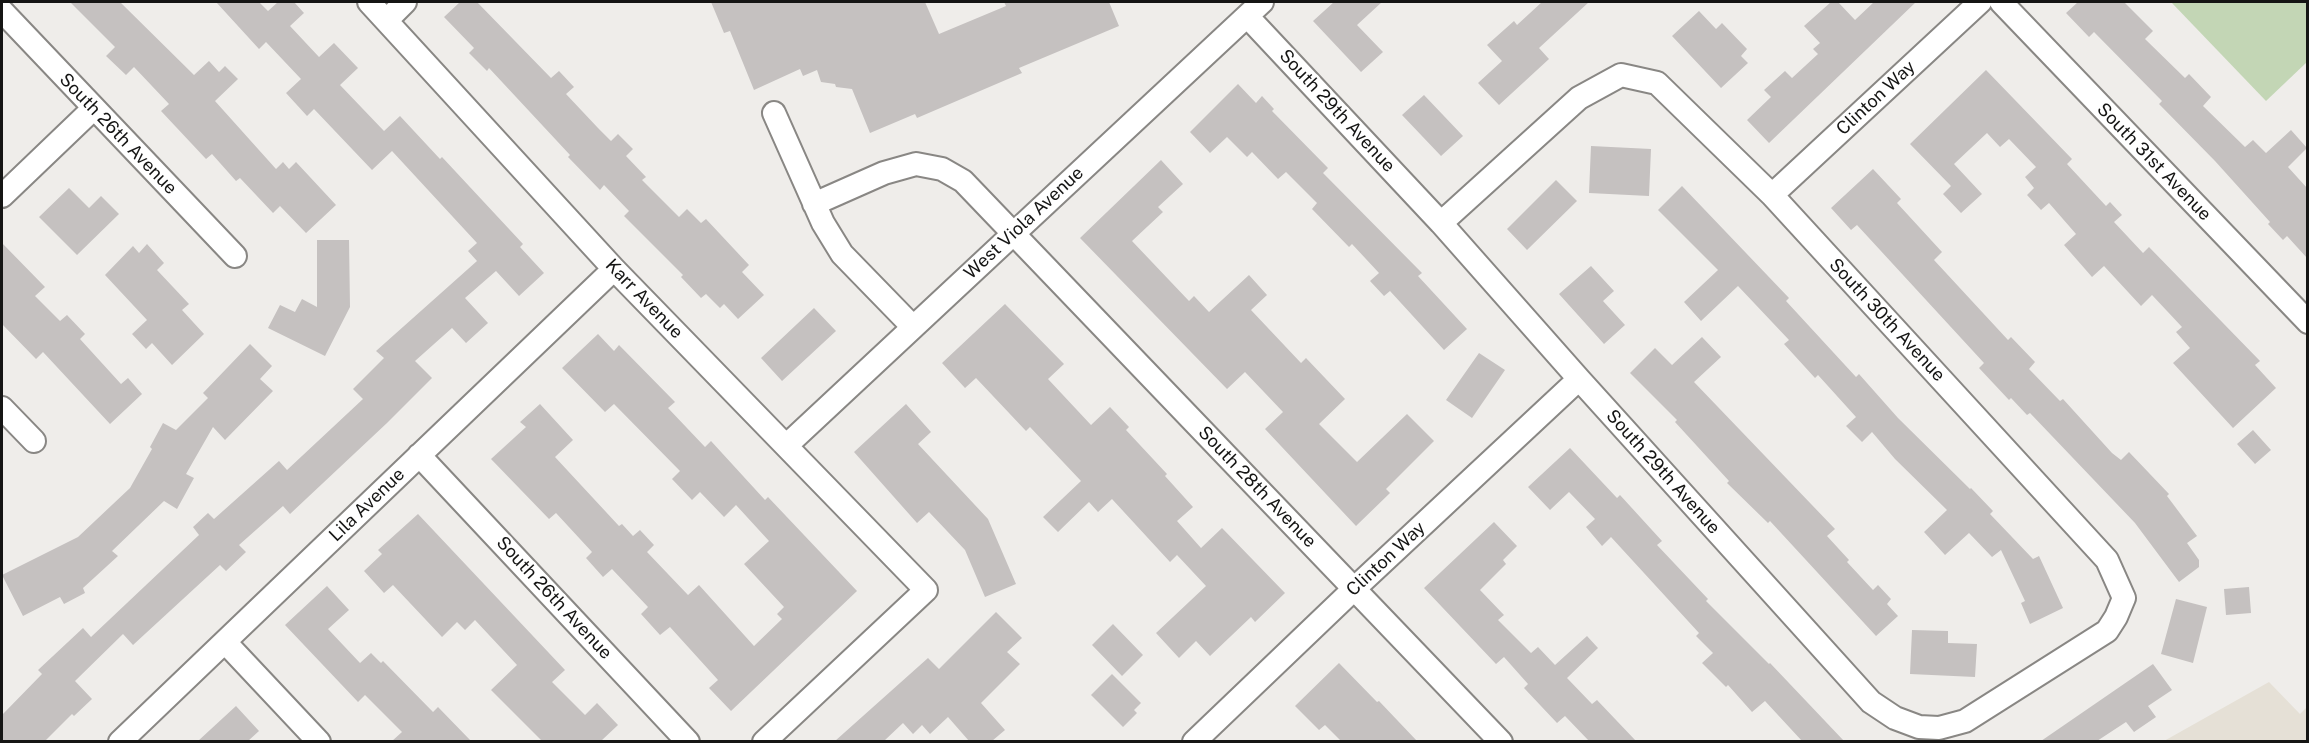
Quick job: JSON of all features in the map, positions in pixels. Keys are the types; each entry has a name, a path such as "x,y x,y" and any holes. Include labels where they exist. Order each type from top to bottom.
{"street":[{"name":"Karr Avenue","path":"369,2 614,269 926,590 764,741"},
{"path":"387,20 405,2"},
{"name":"Clinton Way","path":"1772,195 1980,2"},
{"name":"South 31st Avenue","path":"2001,2 2307,322"},
{"name":"South 29th Avenue","path":"1255,9 1580,380 1871,702 1895,718 1919,727 1939,728 1965,721 2108,631 2124,598"},
{"name":"West Viola Avenue","path":"787,445 1255,9"},
{"name":"South 26th Avenue","path":"2,11 235,256"},
{"name":"South 30th Avenue","path":"1442,223 1579,98 1621,75 1657,82 1772,195 2107,560 2124,598"},
{"path":"2,196 94,108"},
{"path":"774,113 814,204 842,254 913,327"},
{"name":"South 28th Avenue","path":"814,204 884,173 916,164 942,169 963,181 1011,234 1501,741"},
{"name":"Lila Avenue","path":"120,741 614,269"},
{"name":"Clinton Way","path":"1194,741 1580,380"},
{"path":"2,408 34,441"},
{"name":"South 26th Avenue","path":"419,455 688,741"},
{"path":"225,642 319,741"}],"shaded area":[{"path":"2269,682 2300,714 2307,707 2307,741 2164,741"}],"green space":[{"path":"2171,2 2307,2 2307,62 2266,101"}],"building":[{"path":"70,2 120,2 194,75 209,61 219,72 225,66 238,79 215,101 276,169 283,162 289,169 296,162 336,205 306,233 280,206 273,213 240,178 236,181 212,154 206,159 161,111 169,104 134,67 126,75 106,56 115,47"},
{"path":"216,2 259,2 268,11 278,2 294,2 304,13 290,26 319,57 334,43 358,68 340,85 384,131 400,116 440,159 442,157 523,244 520,247 544,273 519,296 496,271 465,298 488,323 466,343 452,328 415,361 432,378 387,423 290,514 283,506 239,545 246,552 226,571 220,565 133,645 123,634 75,681 92,699 74,716 72,714 45,741 2,741 2,715 42,674 38,670 83,628 91,637 199,535 193,527 208,513 214,519 279,461 287,470 363,399 353,389 384,358 376,351 477,261 468,251 477,243 392,151 372,170 314,109 307,116 286,93 301,79 266,42 259,49"},
{"path":"460,2 477,2 551,78 559,71 574,87 566,94 598,128 611,141 618,134 633,149 626,156 646,177 642,180 679,217 687,209 701,223 706,219 749,265 742,272 764,295 738,319 724,304 720,308 706,294 701,298 681,277 683,275 624,216 629,211 604,185 600,190 489,68 487,71 469,53 474,48 444,17"},
{"path":"711,2 925,2 939,34 1006,6 1004,2 1109,2 1119,26 1019,68 1022,73 917,118 915,114 870,133 852,89 821,82 817,70 803,76 800,69 754,90 730,31 724,33"},
{"path":"1334,2 1382,2 1357,25 1383,52 1361,72 1313,21"},
{"path":"1542,2 1589,2 1539,48 1549,59 1499,105 1478,83 1502,61 1487,45 1514,21 1517,25"},
{"path":"1831,2 1838,2 1855,20 1874,2 1916,2 1769,143 1747,120 1771,97 1764,90 1785,71 1792,78 1818,54 1813,49 1820,43 1804,26"},
{"path":"2078,2 2124,2 2153,31 2145,39 2185,78 2189,74 2211,97 2203,106 2245,147 2253,140 2266,153 2291,130 2307,148 2288,167 2307,188 2307,258 2287,236 2283,240 2268,224 2270,222 2215,161 2159,104 2162,101 2094,32 2089,37 2066,13"},
{"path":"1699,11 1716,29 1722,23 1747,49 1741,56 1748,63 1721,88 1672,36"},
{"path":"1986,70 2072,159 2067,164 2106,206 2110,202 2122,215 2114,222 2143,253 2149,247 2260,361 2255,365 2276,388 2233,428 2173,363 2190,348 2176,332 2182,327 2152,295 2141,306 2104,266 2092,277 2064,245 2076,234 2049,203 2041,210 2027,195 2034,188 2025,177 2036,167 2009,139 2000,147 1987,133 1954,164 1982,194 1961,213 1943,194 1951,186 1910,144"},
{"path":"1238,84 1256,103 1262,96 1274,109 1272,111 1328,168 1323,173 1422,273 1418,276 1467,329 1444,350 1390,291 1384,296 1370,281 1379,273 1352,244 1349,247 1312,209 1317,203 1286,172 1278,179 1252,152 1247,157 1227,137 1210,153 1190,132"},
{"path":"1424,95 1463,136 1441,156 1402,115"},
{"path":"1591,146 1651,149 1649,196 1589,193"},
{"path":"1161,160 1183,184 1158,207 1163,212 1132,241 1189,301 1194,296 1209,312 1249,275 1267,295 1251,310 1301,363 1306,358 1345,399 1319,424 1357,462 1407,414 1434,441 1386,489 1390,493 1356,526 1265,429 1283,412 1245,372 1227,389 1080,238"},
{"path":"1873,169 1901,199 1897,203 1942,252 1934,260 2008,340 2011,337 2035,362 2029,369 2060,401 2063,399 2112,453 2121,460 2129,452 2169,494 2167,496 2197,536 2187,543 2199,560 2199,567 2179,582 2135,523 2030,413 2027,415 2011,398 2009,400 1979,368 1984,363 1857,225 1851,230 1831,208"},
{"path":"1556,180 1577,201 1527,250 1507,229"},
{"path":"1682,186 1789,298 1786,301 1856,377 1859,374 1898,418 1971,488 1993,511 1990,514 2033,559 2039,556 2063,608 2030,624 2021,603 2025,601 2001,550 1992,557 1969,533 1945,555 1924,532 1947,510 1895,459 1872,432 1862,442 1846,426 1856,417 1818,375 1815,378 1784,344 1789,340 1738,286 1701,321 1684,302 1718,270 1658,210"},
{"path":"69,188 89,208 101,196 119,214 77,255 39,217"},
{"path":"317,240 349,240 350,307 325,356 268,328 280,305 295,312 302,299 317,307"},
{"path":"2,243 45,287 35,296 60,321 67,315 85,334 80,339 121,384 128,378 142,394 110,424 43,352 36,359 2,324"},
{"path":"147,244 164,263 157,270 189,304 182,310 204,334 172,365 152,343 146,349 132,334 147,320 105,275 133,246 139,253"},
{"path":"1591,266 1614,291 1603,301 1625,325 1604,344 1559,294"},
{"path":"1005,304 1064,364 1048,379 1091,425 1110,407 1129,427 1126,430 1167,474 1165,476 1193,507 1177,521 1201,548 1222,528 1285,593 1255,622 1251,617 1210,656 1196,641 1179,658 1156,633 1206,586 1177,555 1170,562 1112,499 1098,512 1089,502 1058,532 1043,517 1081,481 1030,427 1026,431 976,378 965,388 942,363"},
{"path":"814,308 836,331 782,381 761,358"},
{"path":"598,334 614,351 619,345 675,402 668,408 705,447 711,441 765,500 768,497 857,591 731,711 709,688 718,680 670,627 660,635 641,614 648,607 612,569 603,577 586,558 592,552 556,513 549,519 491,459 526,427 520,422 540,404 573,440 555,457 619,526 622,524 633,536 640,530 654,545 647,552 688,595 699,585 754,646 782,619 777,614 784,607 744,564 769,541 736,505 724,517 700,492 692,500 672,479 680,471 614,404 605,412 562,368"},
{"path":"1702,337 1721,357 1694,382 1835,529 1827,536 1849,560 1847,562 1873,590 1878,585 1891,599 1887,604 1898,616 1876,636 1770,521 1768,523 1727,483 1729,481 1675,422 1677,420 1630,373 1655,348 1672,365"},
{"path":"250,344 272,366 260,379 273,391 225,440 213,427 186,474 194,478 177,509 164,501 112,551 118,556 83,588 85,593 64,604 60,597 23,616 2,575 78,537 130,488 152,449 150,447 163,423 176,430 208,398 203,393"},
{"path":"1479,353 1505,370 1472,418 1446,400"},
{"path":"906,404 931,432 918,444 988,519 1016,584 985,597 965,550 929,512 917,523 854,452"},
{"path":"2253,430 2271,450 2255,464 2237,444"},
{"path":"1570,448 1617,498 1620,495 1662,541 1657,545 1708,599 1706,601 1770,663 1844,741 1802,741 1765,701 1752,712 1728,685 1726,687 1702,663 1713,653 1696,636 1699,633 1611,537 1602,546 1586,527 1595,519 1569,492 1550,510 1528,487"},
{"path":"418,514 565,670 552,682 585,715 597,703 618,725 601,741 542,741 491,690 517,665 475,620 465,630 457,622 442,637 393,585 384,593 364,571 382,554 378,550"},
{"path":"1494,522 1517,546 1503,560 1506,564 1480,590 1504,615 1498,620 1531,653 1538,647 1555,665 1587,636 1598,648 1567,678 1592,704 1597,700 1636,741 1589,741 1565,716 1557,723 1524,688 1528,684 1504,657 1496,664 1424,588"},
{"path":"327,586 349,610 328,629 360,663 371,653 381,663 383,661 433,712 438,707 471,741 392,741 402,732 365,695 358,702 285,625"},
{"path":"2249,587 2251,613 2226,615 2224,589"},
{"path":"2176,599 2207,607 2193,663 2161,654"},
{"path":"996,612 1022,638 1007,652 1020,664 981,703 1005,730 992,741 969,741 948,717 930,734 922,725 913,734 903,723 884,741 835,741 928,658 939,669"},
{"path":"1113,624 1143,655 1122,676 1092,645"},
{"path":"1912,630 1948,631 1948,643 1977,644 1975,677 1910,674"},
{"path":"1339,663 1417,741 1341,741 1325,725 1319,730 1295,706"},
{"path":"2153,664 2172,690 2148,706 2156,717 2134,732 2126,722 2097,741 2041,741"},
{"path":"1112,674 1141,703 1134,710 1137,713 1123,727 1091,695"},
{"path":"236,706 259,731 248,741 198,741"}]}
